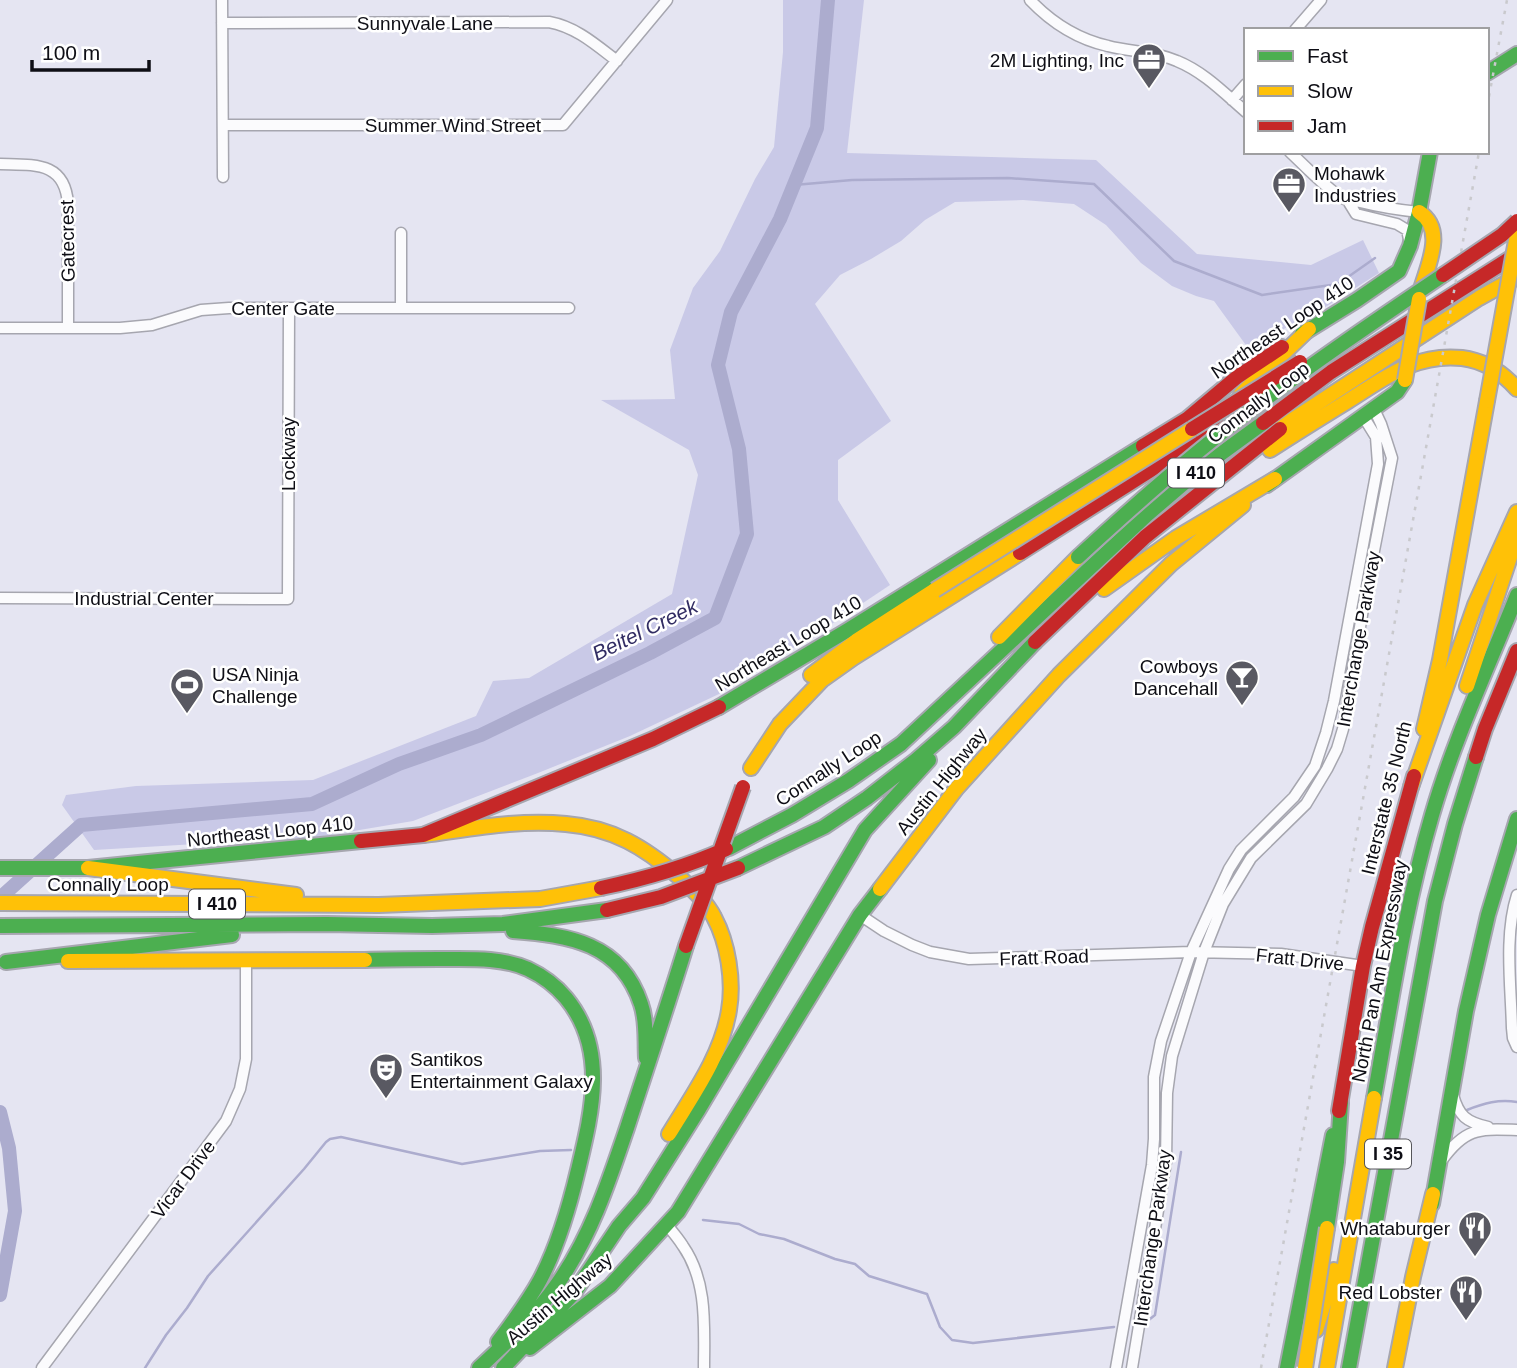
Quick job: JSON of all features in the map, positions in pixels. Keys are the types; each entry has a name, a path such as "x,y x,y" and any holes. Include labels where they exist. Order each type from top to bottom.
{"main road":[{"path":"1489,72 1517,54"},
{"path":"1420,294 1418,278 1413,273 1399,271 1410,246 1419,212 1430,154"},
{"name":"Austin Highway","path":"503,1368 610,1286 678,1212 860,915 956,789 1059,675 1171,564 1275,479 1397,392 1405,380 1420,294 1434,237 1427,216 1419,212"},
{"path":"933,713 1006,629 1078,557 1149,493 1232,424 1379,317 1502,235 1517,221"},
{"name":"Interstate 35 North","path":"1287,1368 1326,1166 1341,1103 1363,966 1411,787 1440,660 1517,235"},
{"name":"Connally Loop","path":"0,903 379,905 540,898 636,881 696,863 792,815 901,744 1148,514 1204,467 1331,372 1517,254"},
{"name":"Northeast Loop 410","path":"0,868 89,867 423,835 653,739 724,705 1187,419 1237,377 1399,271"},
{"path":"751,768 780,724 822,680 853,658 1188,445 1491,271"},
{"path":"1232,467 1320,401 1479,298 1517,277"},
{"path":"479,1368 520,1329 559,1283 586,1237 647,1072 686,946 743,787 771,725 810,675 868,631 1281,373 1379,317"},
{"path":"1188,445 1309,329"},
{"name":"I 410","path":"1232,467 1268,451 1396,370 1422,359 1457,357 1480,361 1503,373 1517,389"},
{"name":"Connally Loop","path":"0,926 503,924 607,910 661,897 738,868 824,827 867,798 954,727 1047,630 1145,537 1232,467"},
{"path":"1047,630 1176,538 1275,479"},
{"path":"1411,787 1475,605 1517,512"},
{"path":"1443,777 1457,717 1517,536"},
{"name":"North Pan Am Expressway","path":"1327,1368 1408,908 1443,777 1517,595"},
{"path":"1514,662 1517,651"},
{"name":"I 35","path":"1349,1368 1435,901 1455,824 1485,729 1514,662"},
{"path":"503,1368 574,1293 619,1226 643,1198 699,1109 864,830 924,767 970,710"},
{"path":"1403,1368 1466,1011 1488,915 1517,819"},
{"path":"423,835 541,822 586,826 610,832 654,855 694,890 713,915 727,952 731,988 728,1020 712,1062 628,1205 619,1226"},
{"path":"89,867 379,905"},
{"path":"3,962 327,924"},
{"path":"432,926 566,935 602,950 624,972 641,1004 647,1072"},
{"name":"Austin Highway","path":"246,960 479,959 517,965 535,972 551,982 578,1012 593,1048 594,1093 573,1192 540,1281 479,1368"},
{"path":"3,962 246,960"},
{"path":"1304,1368 1337,1162 1341,1103"},
{"path":"1304,1368 1330,1288 1349,1199 1368,1131"},
{"path":"1395,1368 1412,1277 1433,1194"}],"street":[{"path":"222,0 223,177"},
{"name":"Summer Wind Street","path":"223,125 563,125 667,0"},
{"path":"1030,0 1051,20 1078,36 1108,46 1161,55 1189,66 1244,110"},
{"path":"1296,28 1321,0"},
{"name":"Sunnyvale Lane","path":"222,23 549,22 573,29 617,61"},
{"path":"1232,100 1244,86"},
{"path":"1292,154 1348,201 1356,214 1397,224 1407,230 1410,246"},
{"name":"Gatecrest","path":"0,164 40,165 57,175 66,189 68,328"},
{"path":"1348,201 1419,212"},
{"path":"401,233 401,308"},
{"name":"Lockway","path":"288,599 289,308"},
{"name":"Center Gate","path":"0,328 139,327 201,310 215,309 569,308"},
{"name":"Interchange Parkway","path":"1116,1368 1152,1165 1154,1077 1161,1041 1191,952 1228,869 1241,850 1294,797 1315,766 1326,733 1378,464 1376,437 1368,413"},
{"name":"Interchange Parkway","path":"1132,1368 1166,1162 1167,1093 1172,1056 1204,953 1223,904 1251,858 1306,804 1332,759 1343,729 1364,597 1392,458 1381,424 1368,413"},
{"name":"Industrial Center","path":"0,598 288,599"},
{"path":"1517,895 1511,919 1510,944 1512,1029 1517,1046"},
{"name":"Fratt Road","path":"860,915 912,945 930,952 968,959 1237,953"},
{"name":"Fratt Drive","path":"1237,953 1281,954 1363,966"},
{"name":"Vicar Drive","path":"42,1368 218,1133 229,1114 240,1089 246,1059 246,960"},
{"path":"1452,1089 1457,1107 1465,1118 1495,1129"},
{"path":"1438,1165 1458,1140 1466,1135 1481,1130 1517,1130"},
{"path":"666,1224 683,1245 700,1287 704,1316 704,1368"}],"shaded area":[{"path":"783,0 864,0 847,153 1096,160 1197,254 1311,265 1363,240 1379,273 1327,306 1248,348 1214,301 1172,286 1141,263 1106,225 1074,204 1023,200 955,202 925,220 901,241 840,275 815,304 891,421 838,460 838,500 890,585 719,694 630,736 413,821 318,837 94,850 62,805 66,795 136,786 313,780 476,716 493,681 529,678 672,594 698,475 689,450 601,400 675,399 670,350 693,288 720,251 755,179 774,147 783,52"}],"waterway":[{"name":"Beitel Creek","path":"0,898 81,825 312,804 399,764 481,735 650,653 715,618 747,534 739,449 718,365 731,312 780,219 817,128 828,0"},
{"path":"794,185 852,180 1008,178 1094,184 1174,261 1262,295 1338,284 1375,258"},
{"path":"1467,1110 1492,1102 1517,1102"},
{"name":"Beitel Creek","path":"0,1112 9,1148 15,1211 0,1295"},
{"path":"145,1368 208,1276 330,1139 341,1137 462,1164 540,1151 571,1150"},
{"path":"1145,1323 1155,1315 1181,1152"},
{"path":"703,1220 739,1224 759,1234 784,1239 855,1264 869,1276 927,1294 940,1327 952,1340 973,1343 1114,1327"}],"railway":[{"path":"1489,96 1507,0"},
{"path":"1261,1368 1479,154"}],"traffic: fast":[{"path":"1489,72 1517,54"},
{"path":"1302,334 1399,271 1410,246 1419,212 1430,154"},
{"path":"1078,557 1154,489 1233,424 1363,329 1443,275"},
{"path":"1267,485 1397,392 1405,380"},
{"path":"729,848 792,815 901,744 1148,514 1204,466 1263,423"},
{"path":"719,707 1143,446"},
{"path":"1374,1098 1406,920 1422,850 1461,731 1517,595"},
{"path":"738,868 824,827 867,798 954,727 1035,642"},
{"path":"1349,1368 1435,901 1476,757"},
{"path":"503,1368 574,1293 619,1226 643,1198 865,830 929,760"},
{"path":"1432,1204 1466,1011 1488,915 1517,819"},
{"path":"0,868 88,868 361,841"},
{"path":"530,1348 610,1286 678,1212 860,915 880,889"},
{"path":"0,926 432,926 503,924 607,910"},
{"path":"513,931 573,940 606,955 620,967 632,984 643,1010 646,1058"},
{"path":"6,962 232,935"},
{"path":"479,1368 521,1328 549,1295 570,1265 590,1227 620,1148 686,946"},
{"path":"365,960 473,959 518,965 539,975 566,998 588,1038 593,1081 591,1104 567,1213 540,1280 498,1342"},
{"path":"1327,1228 1337,1162 1341,1103"},
{"path":"1287,1368 1333,1135"}],"traffic: slow":[{"path":"1419,212 1432,228 1433,238 1431,259 1421,289"},
{"path":"1487,401 1517,235"},
{"path":"1280,429 1479,298 1517,277"},
{"path":"1405,380 1419,299"},
{"path":"1241,394 1309,329"},
{"path":"1270,450 1388,376 1430,359 1462,358 1478,362 1505,377 1517,389"},
{"path":"1424,729 1440,660 1487,401"},
{"path":"935,590 1192,429"},
{"path":"1104,589 1176,538 1275,479"},
{"path":"880,889 956,789 1059,675 1171,564 1243,505"},
{"path":"1411,787 1475,605 1517,512"},
{"path":"1467,686 1517,536"},
{"path":"751,768 780,724 822,680 1020,553"},
{"path":"999,637 1078,557"},
{"path":"811,675 856,641 935,590"},
{"path":"423,835 494,825 548,823 583,826 613,835 640,848 679,877 703,900 719,927 726,950 731,987 729,1010 713,1059 669,1134"},
{"path":"88,868 296,895"},
{"path":"0,903 379,905 540,899 601,888"},
{"path":"68,961 365,960"},
{"path":"1327,1368 1374,1098"},
{"path":"1395,1368 1433,1194"},
{"path":"1305,1368 1327,1228"},
{"path":"1316,1330 1334,1270"}],"traffic: jam":[{"path":"1443,275 1502,235 1517,221"},
{"path":"1263,423 1331,372 1517,254"},
{"path":"1143,446 1187,419 1237,377 1282,347"},
{"path":"1192,429 1300,362"},
{"path":"1020,553 1220,426"},
{"path":"1035,642 1145,537 1280,429"},
{"path":"1476,757 1517,651"},
{"path":"361,841 423,835 653,739 719,707"},
{"path":"1339,1111 1363,966 1414,776"},
{"path":"686,946 743,787"},
{"path":"601,888 665,872 726,849"},
{"path":"607,910 661,897 738,868"}],"place":[{"name":"2M Lighting, Inc","path":"1149,90"},
{"name":"Mohawk Industries","path":"1289,214"},
{"name":"Cowboys Dancehall","path":"1242,707"},
{"name":"USA Ninja Challenge","path":"187,715"},
{"name":"Santikos Entertainment Galaxy","path":"386,1100"},
{"name":"Whataburger","path":"1475,1258"},
{"name":"Red Lobster","path":"1466,1322"}]}
